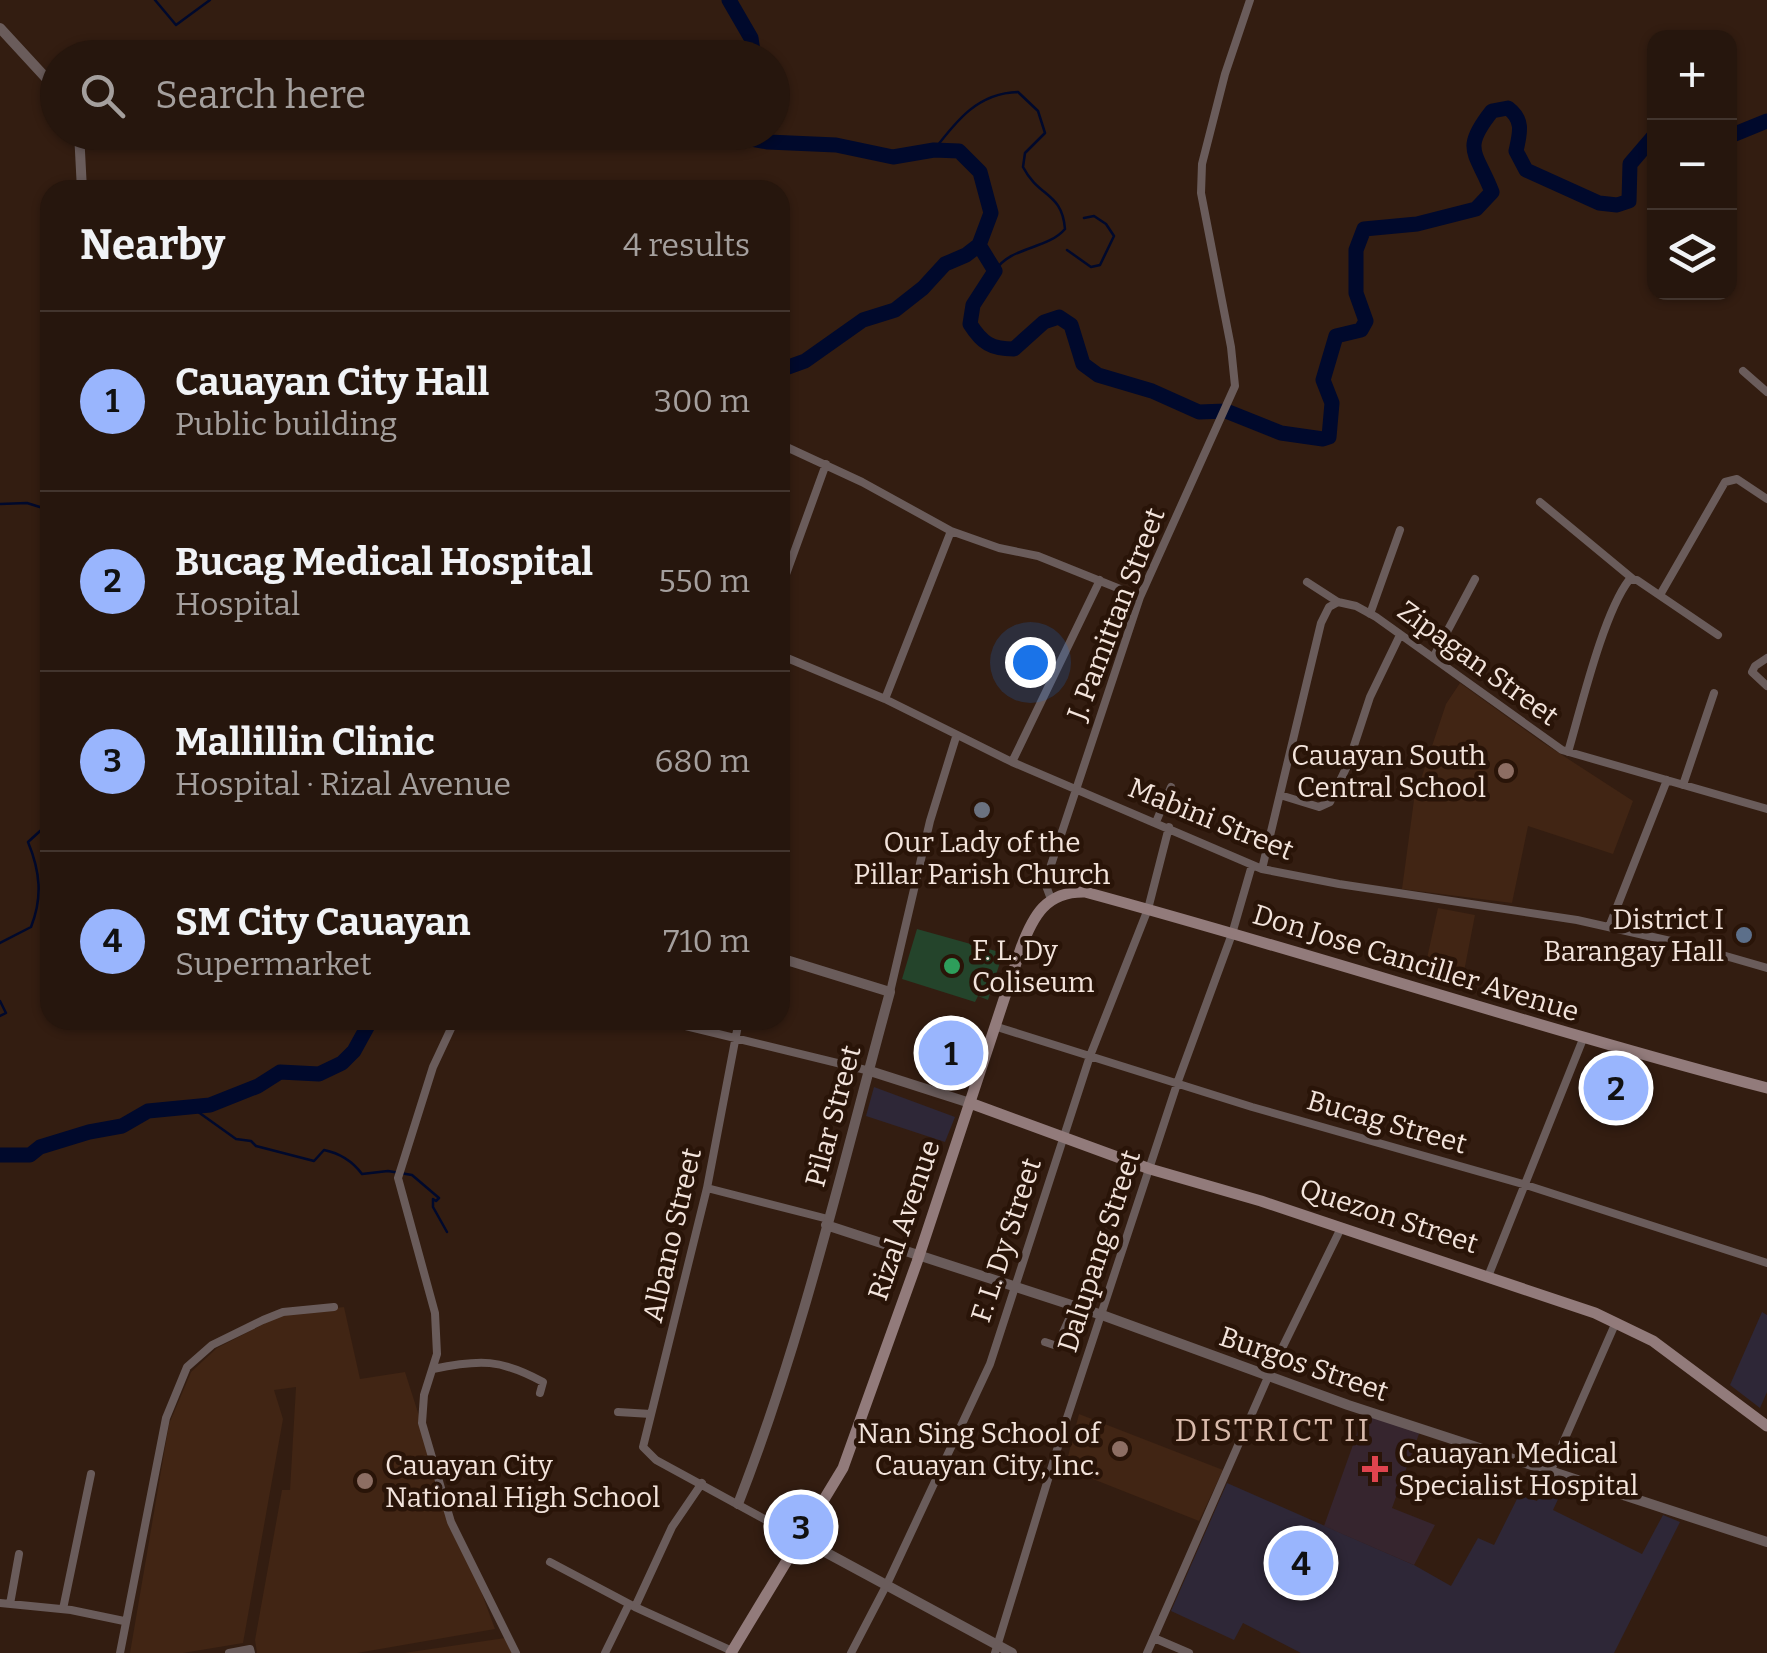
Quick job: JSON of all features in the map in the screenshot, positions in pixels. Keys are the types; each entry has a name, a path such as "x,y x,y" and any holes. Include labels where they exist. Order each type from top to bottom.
{"main road":[{"name":"Don Jose Canciller Avenue","path":"1051,899 1086,892 1583,1039 1767,1088"},
{"name":"Rizal Avenue","path":"733,1652 843,1468 1030,924 1051,899"},
{"name":"Quezon Street","path":"970,1102 1150,1169 1488,1274 1616,1322 1652,1340 1767,1426"}],"street":[{"name":"J. Pamittan Street","path":"1076,789 1140,597 1229,402 1235,376 1201,193 1225,74 1250,0"},
{"path":"0,28 40,71"},
{"path":"80,150 81,180"},
{"path":"1744,372 1767,392"},
{"path":"790,448 951,531 998,548 1038,556 1140,597"},
{"path":"790,563 826,464"},
{"path":"1660,595 1725,482 1737,478 1767,499"},
{"path":"1540,502 1633,579 1718,635"},
{"path":"1370,614 1400,530"},
{"path":"884,699 951,531"},
{"path":"1432,658 1475,579"},
{"path":"1568,752 1615,606 1626,584 1633,579"},
{"path":"1012,762 1100,580"},
{"name":"Zipagan Street","path":"1308,582 1338,602 1370,614 1528,728 1568,752 1767,809"},
{"path":"1262,869 1321,623 1330,607 1338,602"},
{"path":"1280,795 1318,807 1330,802 1348,764 1370,697 1400,635"},
{"path":"1767,658 1752,672 1767,686"},
{"name":"Mabini Street","path":"790,659 884,699 956,737 1252,866 1339,884 1610,927 1767,968"},
{"path":"1683,785 1714,693"},
{"name":"Pilar Street","path":"738,1504 767,1432 870,1071 930,821 956,737"},
{"path":"1610,927 1667,780"},
{"path":"1156,822 1171,787"},
{"name":"Rizal Avenue","path":"1051,899 1045,882 1076,789"},
{"name":"F. L. Dy Street","path":"851,1653 985,1377 1090,1056 1148,909 1169,827"},
{"name":"Dalupang Street","path":"997,1650 1102,1315 1252,866"},
{"path":"790,961 890,992"},
{"name":"Bucag Street","path":"994,1026 1767,1263"},
{"path":"450,1030 433,1066 401,1167 399,1192 436,1313 437,1354 421,1411 450,1522 516,1653"},
{"path":"703,1030 870,1071 970,1102"},
{"name":"Albano Street","path":"702,1483 650,1456 644,1442 707,1188 738,1030"},
{"path":"1488,1274 1583,1039"},
{"path":"707,1188 827,1222"},
{"name":"Burgos Street","path":"827,1222 918,1256 1102,1315 1268,1377 1767,1542"},
{"path":"1147,1653 1268,1377 1341,1228"},
{"path":"1045,1342 1057,1346 1075,1306"},
{"path":"120,1653 166,1418 187,1367 212,1344 263,1320 283,1312 334,1307"},
{"path":"1551,1470 1616,1322"},
{"path":"433,1369 463,1362 509,1364 542,1382 540,1393"},
{"path":"618,1412 651,1414"},
{"path":"63,1609 91,1474"},
{"path":"605,1653 672,1526 702,1483 887,1584 997,1650 1012,1653"},
{"path":"20,1554 5,1603 124,1621"},
{"path":"550,1562 733,1652"},
{"path":"1154,1638 1189,1653"},
{"path":"229,1653 250,1651"}],"shaded area":[{"name":"Cauayan South Central School","path":"1460,683 1633,801 1613,854 1528,826 1512,903 1402,889 1414,800 1446,704"},
{"path":"1438,908 1475,915 1461,987 1420,978"},
{"path":"874,1087 955,1117 945,1142 866,1116"},
{"name":"Cauayan City National High School","path":"344,1307 360,1379 405,1372 495,1629 357,1653 257,1653 255,1640 282,1490 290,1490 296,1387 274,1390 283,1419 243,1643 183,1653 130,1653 169,1424 191,1372 217,1348 283,1314"},
{"path":"1762,1312 1767,1315 1767,1392 1760,1408 1730,1385"},
{"name":"Nan Sing School of Cauayan City, Inc.","path":"1079,1414 1223,1470 1199,1521 1065,1468"},
{"name":"Cauayan Medical Specialist Hospital","path":"1364,1414 1420,1431 1392,1508 1435,1525 1414,1565 1324,1526"},
{"path":"1548,1475 1567,1480 1553,1510 1642,1554 1663,1515 1680,1522 1614,1653 1301,1653 1243,1623 1234,1640 1171,1611 1227,1483 1414,1565 1451,1586 1478,1538 1494,1545 1519,1495 1537,1501"},
{"path":"505,1638 513,1653 404,1653"}],"green space":[{"name":"F. L. Dy Coliseum","path":"917,929 1003,953 988,1000 978,996 975,1002 902,979"}],"waterway":[{"path":"155,0 176,25 210,0"},
{"path":"729,0 751,40"},
{"path":"934,150 960,119 991,97 1018,92 1038,111 1045,133 1025,153 1023,167 1055,201 1065,229 1049,241 1010,257 995,271"},
{"path":"979,245 995,271 973,305 970,324 988,344 1014,349 1044,322 1059,317 1071,325 1083,364 1098,375 1152,391 1199,412 1226,411 1281,433 1323,439 1329,437 1332,403 1323,380 1336,336 1361,330 1366,321 1356,293 1356,250 1364,229 1417,224 1476,209 1492,192 1474,151 1477,134 1492,111 1508,108 1517,117 1516,151 1526,170 1599,203 1617,205 1629,201 1630,164 1647,144"},
{"path":"1737,133 1767,121"},
{"path":"790,143 836,145 893,157 934,150 959,151 980,172 991,213 979,245 945,264 895,310 863,320 805,361 790,366"},
{"path":"1067,250 1091,267 1100,265 1114,236 1094,216 1084,218"},
{"path":"0,504 27,503 40,507"},
{"path":"0,943 31,927 38,884 28,842 40,831"},
{"path":"0,1001 6,1013 0,1016"},
{"path":"0,1155 30,1155 40,1147 122,1126 148,1111 210,1105 258,1086 280,1072 319,1074 342,1063 366,1030"},
{"path":"194,1109 236,1139 251,1141 256,1146 314,1161 324,1150 345,1159 362,1174 388,1171 412,1175 439,1198 433,1199 433,1207 447,1232"}],"place":[{"name":"Cauayan South Central School","path":"1506,771"},
{"name":"Our Lady of the Pillar Parish Church","path":"982,810"},
{"name":"District I Barangay Hall","path":"1744,935"},
{"name":"F. L. Dy Coliseum","path":"952,966"},
{"name":"Cauayan City Hall","path":"951,1053"},
{"name":"Bucag Medical Hospital","path":"1616,1088"},
{"name":"Nan Sing School of Cauayan City, Inc.","path":"1120,1449"},
{"name":"Cauayan Medical Specialist Hospital","path":"1375,1469"},
{"name":"Cauayan City National High School","path":"365,1481"},
{"name":"Mallillin Clinic","path":"801,1527"},
{"name":"SM City Cauayan","path":"1301,1563"}],"district":[{"name":"DISTRICT II","path":"1273,1430"}]}
